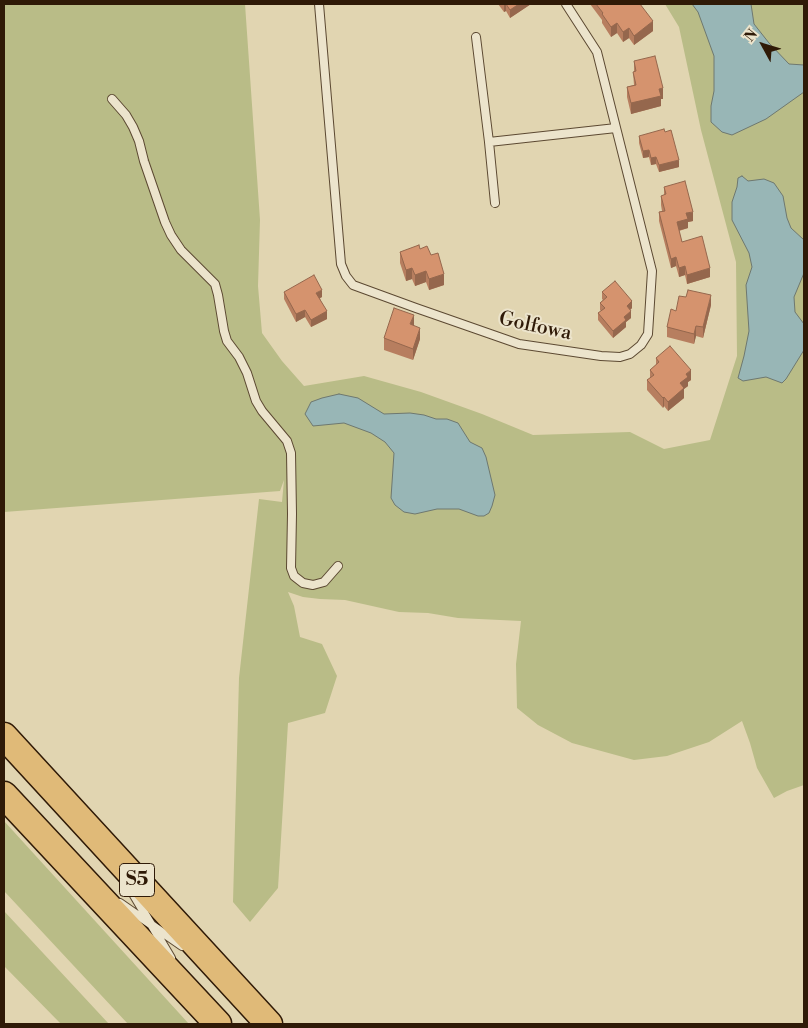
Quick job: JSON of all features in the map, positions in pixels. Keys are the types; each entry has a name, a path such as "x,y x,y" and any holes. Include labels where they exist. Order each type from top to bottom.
{"highway":[{"name":"S5","path":"4,736 270,1024"},
{"name":"S5","path":"4,795 218,1024"}],"lane":[{"name":"Golfowa","path":"319,4 341,264 346,276 354,284 519,344 620,357 630,354 641,345 648,334 652,271 597,52 566,4"},
{"path":"476,36 489,142 494,203"},
{"path":"112,99 126,115 133,127 162,214 172,235 181,250 215,284 227,340 247,373 256,401 287,441 291,453 292,514 290,568 294,576 303,582 314,585 324,582 338,566"},
{"path":"489,142 616,128"},
{"path":"105,845 124,877"},
{"path":"76,872 106,893"},
{"path":"128,885 197,1002"},
{"path":"114,898 225,976"}],"green space":[{"path":"4,4 245,4 260,220 258,286 262,333 282,361 304,386 364,376 421,392 533,435 630,432 664,449 710,440 737,356 736,262 701,130 679,27 665,4 804,4 804,785 774,798 757,768 742,721 709,742 667,756 634,760 572,743 538,725 517,708 516,664 521,621 458,618 428,613 399,612 345,600 303,597 288,592 294,606 300,637 322,644 337,676 325,713 288,723 278,888 250,922 233,902 239,678 259,499 282,502 284,480 280,491 4,512"},
{"path":"4,821 189,1024 128,1024 4,891"},
{"path":"4,911 109,1024 61,1024 4,966"}],"water":[{"path":"692,4 751,4 754,24 769,43 789,64 804,65 804,92 766,119 732,135 722,132 711,122 711,106 714,91 714,56 698,12"},
{"path":"742,176 748,181 764,179 774,183 783,196 791,228 804,240 804,273 794,297 795,312 804,324 804,350 782,383 766,377 743,381 738,378 749,331 746,285 752,267 749,253 732,220 732,202 738,178"},
{"path":"339,394 358,398 384,414 410,413 436,419 447,419 458,423 470,442 482,448 486,457 495,495 489,513 484,516 478,516 459,509 437,509 415,514 404,512 395,505 391,498 394,453 385,442 371,433 344,423 313,426 305,414 311,402"}],"building":[{"path":"506,4 519,4 510,10"},
{"path":"596,4 640,4 653,21 634,36 629,28 623,32 617,23 611,27"},
{"path":"655,56 663,88 659,89 661,96 631,103 627,87 636,85 633,72 636,71 634,61"},
{"path":"664,129 665,132 671,130 679,160 659,165 656,157 651,158 649,150 643,151 639,136"},
{"path":"685,181 693,212 686,213 688,219 677,222 682,242 702,236 710,268 687,275 685,266 679,268 676,257 671,259 659,212 665,211 661,196 666,194 664,187"},
{"path":"419,245 420,249 427,246 431,255 438,253 444,274 429,279 426,271 415,275 412,268 406,270 400,252"},
{"path":"314,275 322,290 316,293 327,311 311,320 305,310 296,314 284,292"},
{"path":"615,281 632,301 627,306 631,311 624,317 626,320 613,331 598,313 605,308 600,303 607,297 602,292"},
{"path":"688,290 711,295 703,327 696,326 694,334 667,327 671,309 676,311 679,296 686,297"},
{"path":"394,308 414,315 410,324 420,328 413,349 384,338"},
{"path":"670,346 691,370 686,374 688,377 680,383 684,388 668,402 647,380 654,375 650,370 659,362 656,358"}]}
